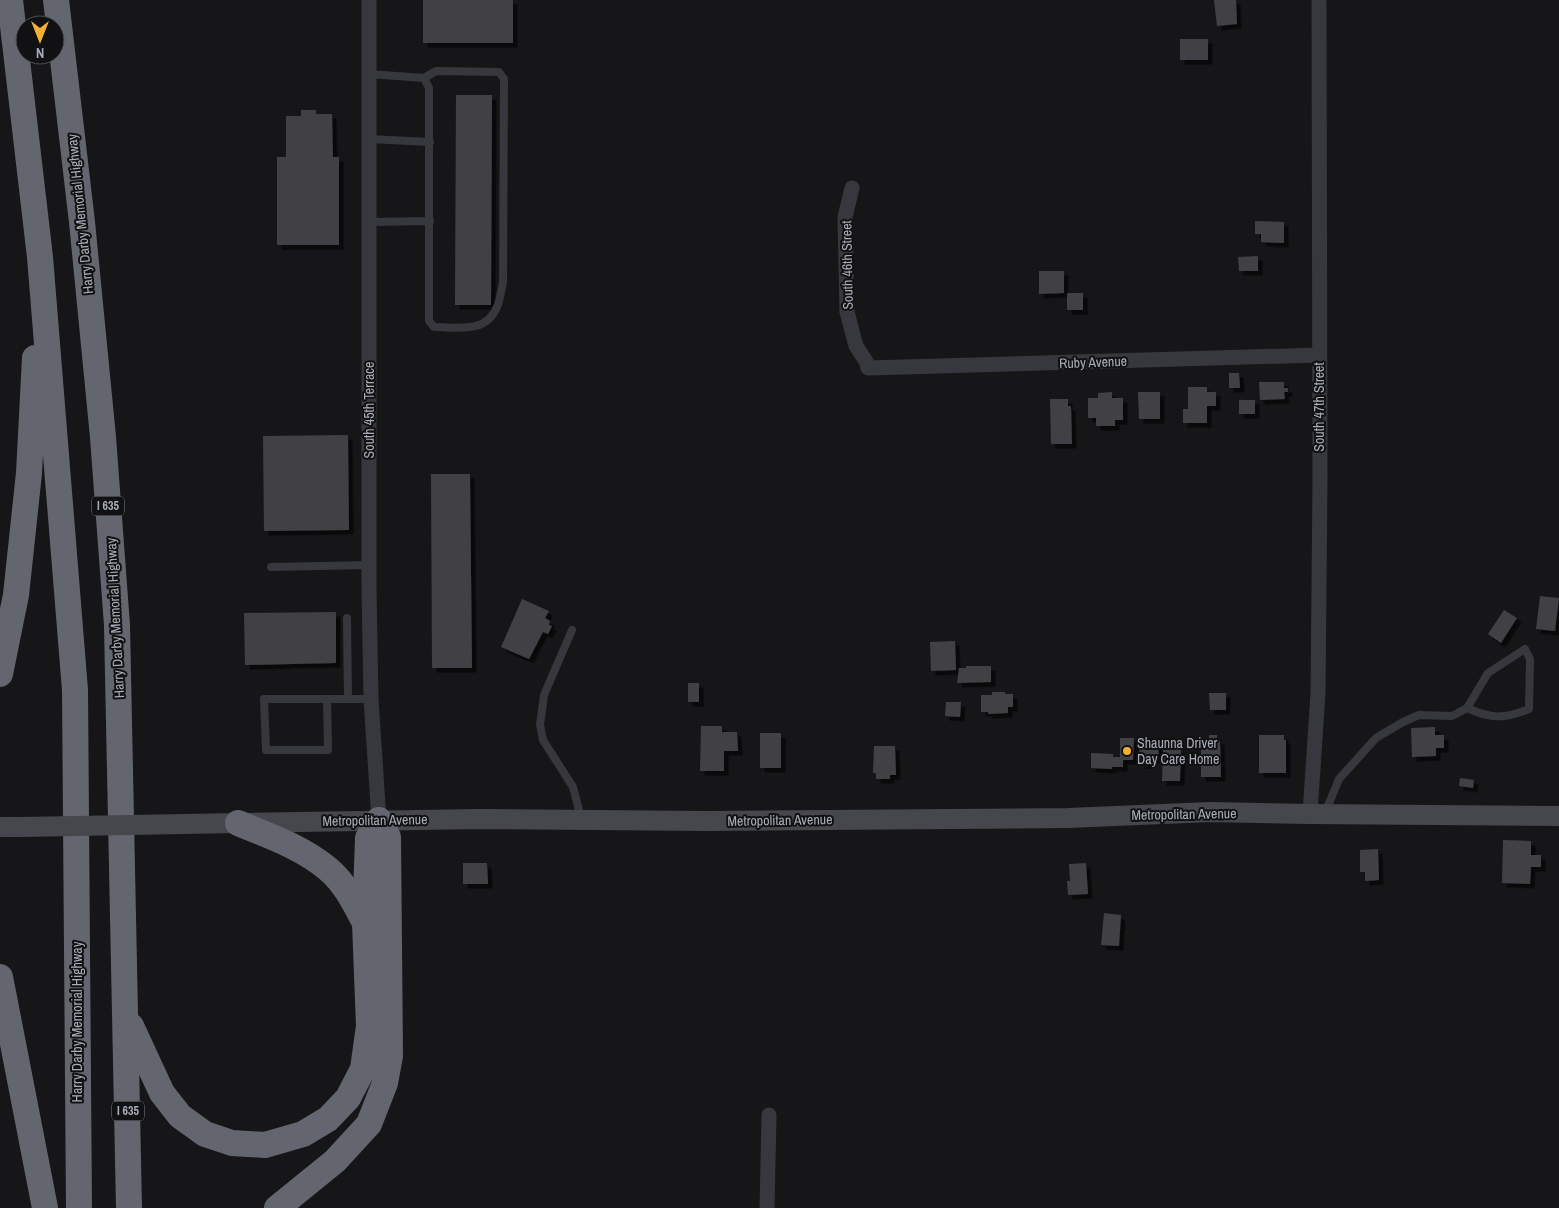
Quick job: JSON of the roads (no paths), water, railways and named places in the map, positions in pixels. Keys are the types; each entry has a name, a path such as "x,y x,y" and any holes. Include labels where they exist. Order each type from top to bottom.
{"highway":[{"name":"Harry Darby Memorial Highway","path":"10,0 40,257 75,690 79,1208"},
{"name":"Harry Darby Memorial Highway","path":"56,0 82,222 103,438 116,615 130,1208"},
{"path":"0,674 16,595 29,473 40,257"},
{"path":"126,1013 162,1093 180,1116 206,1134 232,1143 266,1145 303,1134 328,1119 348,1098 363,1069 369,1026 365,923 368,838 379,820"},
{"path":"277,1208 335,1162 369,1124 385,1083 390,1056 388,837 379,820"},
{"path":"238,823 301,851 329,870 349,893 365,923"},
{"path":"0,977 45,1208"}],"main road":[{"name":"Metropolitan Avenue","path":"0,827 379,820 718,821 1068,818 1210,812 1559,816"}],"street":[{"name":"South 45th Terrace","path":"369,0 369,565 371,699 379,820"},
{"name":"South 47th Street","path":"1317,814 1319,0"},
{"name":"South 46th Street","path":"852,188 845,217 847,312 856,346 867,363 868,368"},
{"name":"Ruby Avenue","path":"868,368 1319,355"},
{"path":"767,1208 769,1116"}],"lane":[{"path":"369,74 424,78 436,71 499,72 504,79 502,284 498,307 490,320 480,327 434,327 429,322 429,88 424,78"},
{"path":"369,139 430,142"},
{"path":"369,222 430,222"},
{"path":"271,567 369,565"},
{"path":"347,618 348,699"},
{"path":"572,630 544,694 540,724 543,740 573,787 581,820"},
{"path":"1317,814 1339,779 1376,738 1419,715 1452,716 1467,708 1488,673 1525,649 1530,659 1528,709 1515,715 1502,717 1483,716 1467,708"},
{"path":"327,700 328,750 266,750 264,700 371,699"}],"place":[{"name":"Shaunna Driver Day Care Home","path":"1127,751"}]}
